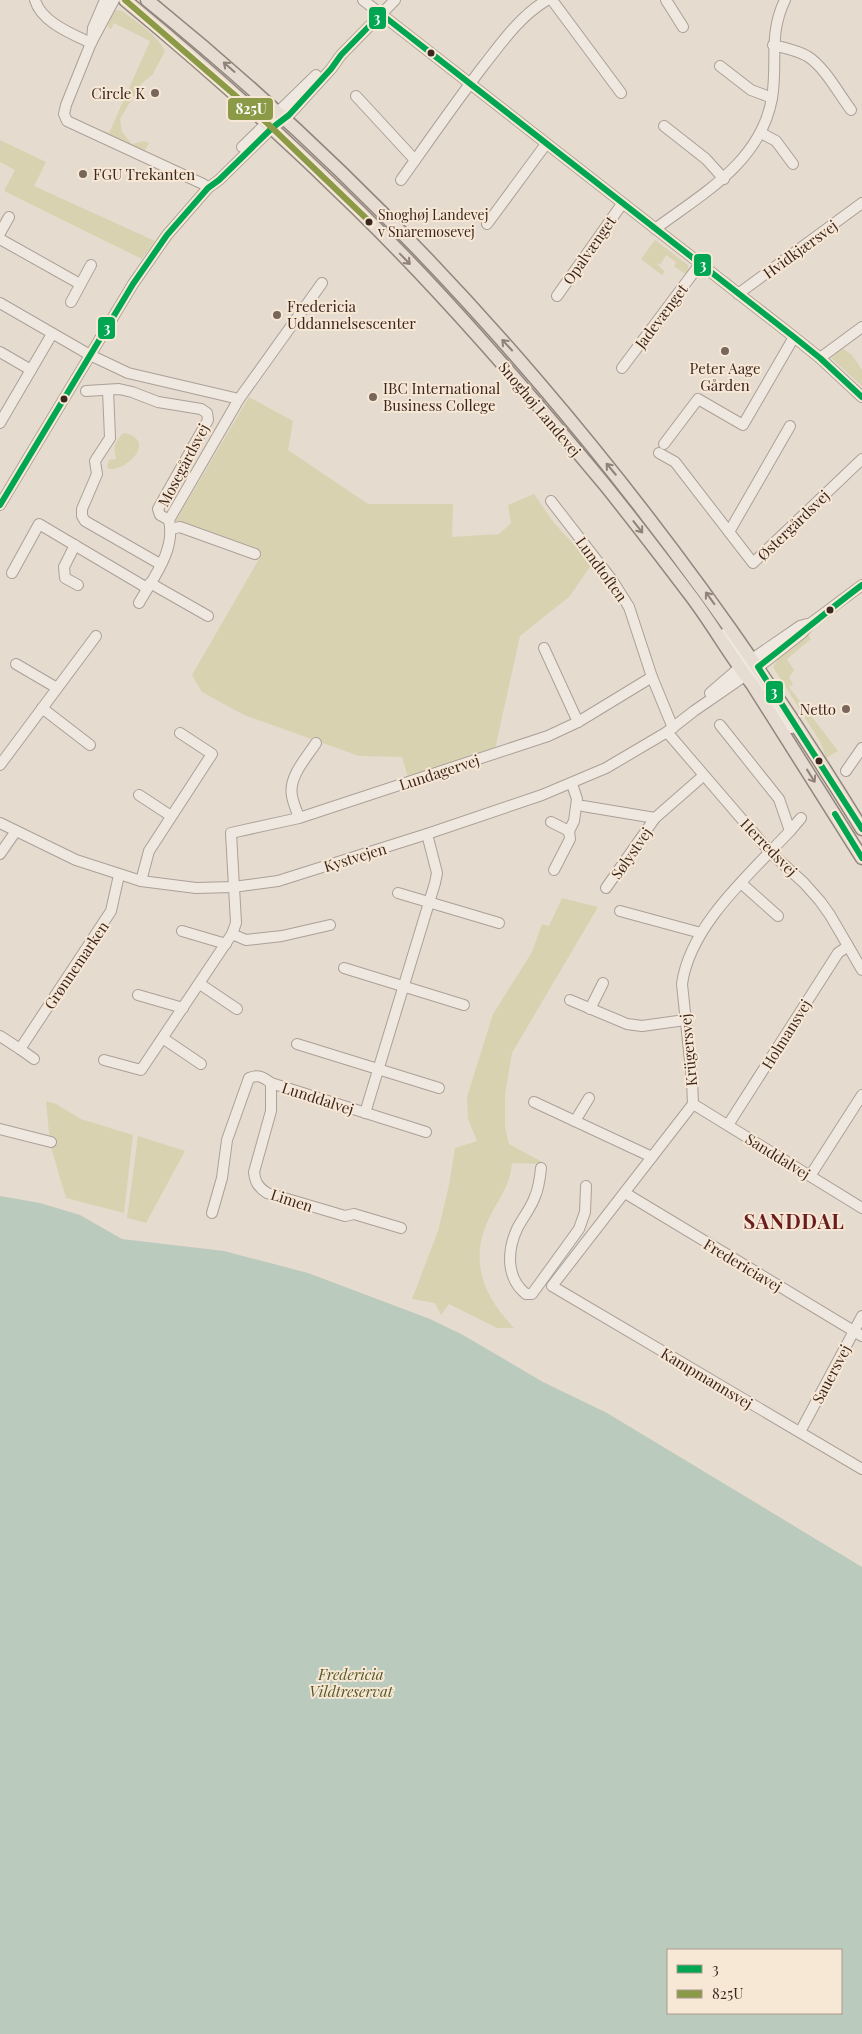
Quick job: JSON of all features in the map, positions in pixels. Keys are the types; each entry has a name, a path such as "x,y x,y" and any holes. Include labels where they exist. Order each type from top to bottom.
{"main road":[{"name":"Snoghøj Landevej","path":"124,0 275,120 376,207 520,360 617,476 712,600 785,735 862,858"},
{"path":"137,0 162,20 184,30"},
{"name":"Snoghøj Landevej","path":"148,0 230,68 275,120 510,372 606,487 816,754 862,829"}],"street":[{"path":"35,0 45,16 51,21 92,43"},
{"path":"92,43 93,28 105,0"},
{"path":"114,0 92,43 64,114 67,121 208,188"},
{"path":"363,0 794,337 862,397"},
{"path":"0,506 90,355 159,246 208,188 212,180 331,69 341,55 395,0"},
{"path":"552,0 621,93"},
{"path":"666,0 683,27"},
{"path":"655,230 724,179 740,162 761,133 772,98 773,45 777,23 785,0"},
{"path":"401,180 510,31 541,2"},
{"path":"773,45 807,56 817,64 851,110"},
{"path":"720,66 751,90 772,98"},
{"path":"356,96 415,160"},
{"path":"664,126 706,159 724,179"},
{"path":"761,133 776,141 793,164"},
{"path":"487,224 546,144"},
{"name":"Hvidkjærsvej","path":"738,294 862,203"},
{"name":"Opalvænget","path":"557,296 622,204"},
{"path":"0,233 9,217"},
{"path":"0,239 80,284"},
{"path":"71,302 92,264"},
{"name":"Jadevænget","path":"622,368 700,264"},
{"name":"Mosegårdsvej","path":"139,603 168,550 170,525 239,400 322,284"},
{"path":"0,304 90,355 128,373 239,400"},
{"path":"820,358 862,327"},
{"path":"0,423 52,334"},
{"name":"Østergårdsvej","path":"794,337 744,425 698,399 661,448 675,462 753,563 862,459"},
{"path":"0,352 31,370"},
{"path":"170,403 174,385"},
{"path":"108,390 110,438 95,461 97,474 82,509 82,516 85,521 160,564"},
{"name":"Mosegårdsvej","path":"86,391 132,392 158,402 201,409 207,413 208,420 160,501 158,509 160,515 170,525 255,554"},
{"path":"729,532 790,426"},
{"name":"Lundtoften","path":"551,501 612,580 629,607 670,730"},
{"path":"12,573 39,524 149,586 208,616"},
{"path":"75,545 64,567 65,578 78,585"},
{"name":"Kystvejen","path":"0,823 76,860 141,881 196,888 233,887 278,881 428,834 572,784 609,767 670,730 748,667 802,633 811,623 862,585"},
{"path":"0,765 96,636"},
{"path":"544,648 578,722"},
{"path":"16,664 57,688"},
{"name":"Lundagervej","path":"233,887 231,833 299,818 548,736 578,722 652,678"},
{"path":"42,708 90,745"},
{"path":"720,725 779,799 790,831"},
{"name":"Herredsvej","path":"670,730 703,776 770,852 804,883 820,901 862,970"},
{"path":"141,881 149,851 212,754 180,733"},
{"path":"299,818 291,794 292,785 295,776 316,743"},
{"path":"846,771 862,748"},
{"name":"Sølystvej","path":"606,888 655,818 703,776"},
{"path":"554,870 570,839 569,831 574,821 577,799 572,784"},
{"path":"140,795 171,816"},
{"name":"Sølystvej","path":"583,806 655,818"},
{"name":"Krügersvej","path":"552,1286 692,1104 692,1080 682,984 684,969 701,933 713,916 802,818"},
{"path":"551,822 569,831"},
{"path":"0,854 16,831"},
{"name":"Lunddalvej","path":"365,1113 429,902 436,873 428,834"},
{"name":"Grønnemarken","path":"20,1049 111,911 119,875"},
{"path":"742,884 778,916"},
{"path":"104,1060 141,1070 164,1039 232,934 236,923 233,887"},
{"path":"398,893 499,923"},
{"path":"620,911 701,933"},
{"path":"232,934 246,940 282,936 330,925"},
{"path":"182,931 226,944"},
{"name":"Holmansvej","path":"728,1125 838,953 848,946"},
{"path":"344,968 464,1004"},
{"path":"590,1009 603,983"},
{"path":"200,984 237,1009"},
{"path":"138,995 183,1008"},
{"path":"570,1000 627,1024 642,1026 685,1020"},
{"path":"0,1036 34,1058"},
{"path":"164,1039 201,1064"},
{"path":"298,1044 439,1088"},
{"name":"Lunddalvej","path":"212,1213 222,1178 227,1140 246,1083 249,1078 254,1076 262,1076 271,1083 426,1132"},
{"name":"Limen","path":"271,1083 271,1111 254,1172 254,1181 260,1188 267,1193 345,1216 354,1214 401,1228"},
{"path":"810,1176 862,1095"},
{"path":"575,1121 589,1098"},
{"path":"534,1102 652,1157"},
{"name":"Sanddalvej","path":"692,1104 862,1208"},
{"path":"0,1129 51,1142"},
{"path":"541,1168 539,1185 534,1200 517,1228 509,1253 511,1272 521,1290 526,1294 532,1294 579,1229 586,1206 586,1186"},
{"name":"Fredericiavej","path":"625,1193 858,1334"},
{"path":"579,1229 592,1235"},
{"name":"Kampmannsvej","path":"552,1286 862,1469"},
{"name":"Sauersvej","path":"800,1432 858,1334 862,1316"}],"shaded area":[{"path":"117,10 122,11 146,29 165,51 153,74 141,84 120,119 122,132 132,144 144,141 149,143 144,152 103,133 105,131 109,133 150,41 114,23 111,29 109,28 108,25 113,12"},
{"path":"0,140 46,162 34,186 155,241 142,259 4,191 15,170 0,162"},
{"path":"655,240 688,265 689,270 685,274 674,266 676,262 666,255 660,265 657,264 665,272 662,275 641,259"},
{"path":"842,348 852,355 862,370 862,386 831,358"},
{"path":"249,397 293,421 288,450 368,504 453,504 452,537 499,534 511,523 508,505 534,494 554,523 592,564 569,597 520,636 495,749 408,777 402,757 359,756 244,715 202,692 192,675 262,554 175,522"},
{"path":"126,433 135,438 139,444 138,450 128,463 113,469 107,468 109,460 116,459 115,449 117,441 122,434"},
{"path":"808,634 811,639 787,659 794,670 789,678 793,684 789,687 838,751 826,758 821,743 773,667 782,653"},
{"path":"562,898 598,907 512,1053 505,1095 505,1127 509,1144 546,1164 512,1163 508,1181 487,1223 482,1238 480,1267 483,1280 495,1305 514,1328 497,1328 449,1304 441,1315 435,1303 412,1299 438,1231 449,1185 455,1148 477,1141 468,1119 467,1097 493,1014 532,952 542,924 549,926"},
{"path":"46,1101 56,1104 81,1119 133,1135 124,1213 66,1198 50,1144"},
{"path":"138,1136 185,1151 146,1223 127,1218"},
{"name":"Fredericia Vildtreservat","path":"0,1196 40,1203 80,1215 122,1239 224,1251 308,1273 430,1319 463,1335 543,1382 607,1413 862,1567 862,2034 0,2034"}],"transit line":[{"name":"825U","path":"125,0 267,123 371,223"},
{"name":"3","path":"0,505 133,284 167,235 208,188 219,180 272,128 289,115 331,69 341,55 381,14 794,337 862,397"},
{"name":"3","path":"862,585 758,667 862,829"},
{"name":"3","path":"835,814 862,858"}],"place":[{"name":"Circle K","path":"155,93"},
{"name":"FGU Trekanten","path":"83,174"},
{"name":"Snoghøj Landevej v Snaremosevej","path":"369,222"},
{"name":"Fredericia Uddannelsescenter","path":"277,315"},
{"name":"Peter Aage Gården","path":"725,351"},
{"name":"IBC International Business College","path":"373,397"},
{"name":"Netto","path":"846,709"}],"district":[{"name":"SANDDAL","path":"794,1220"}]}
